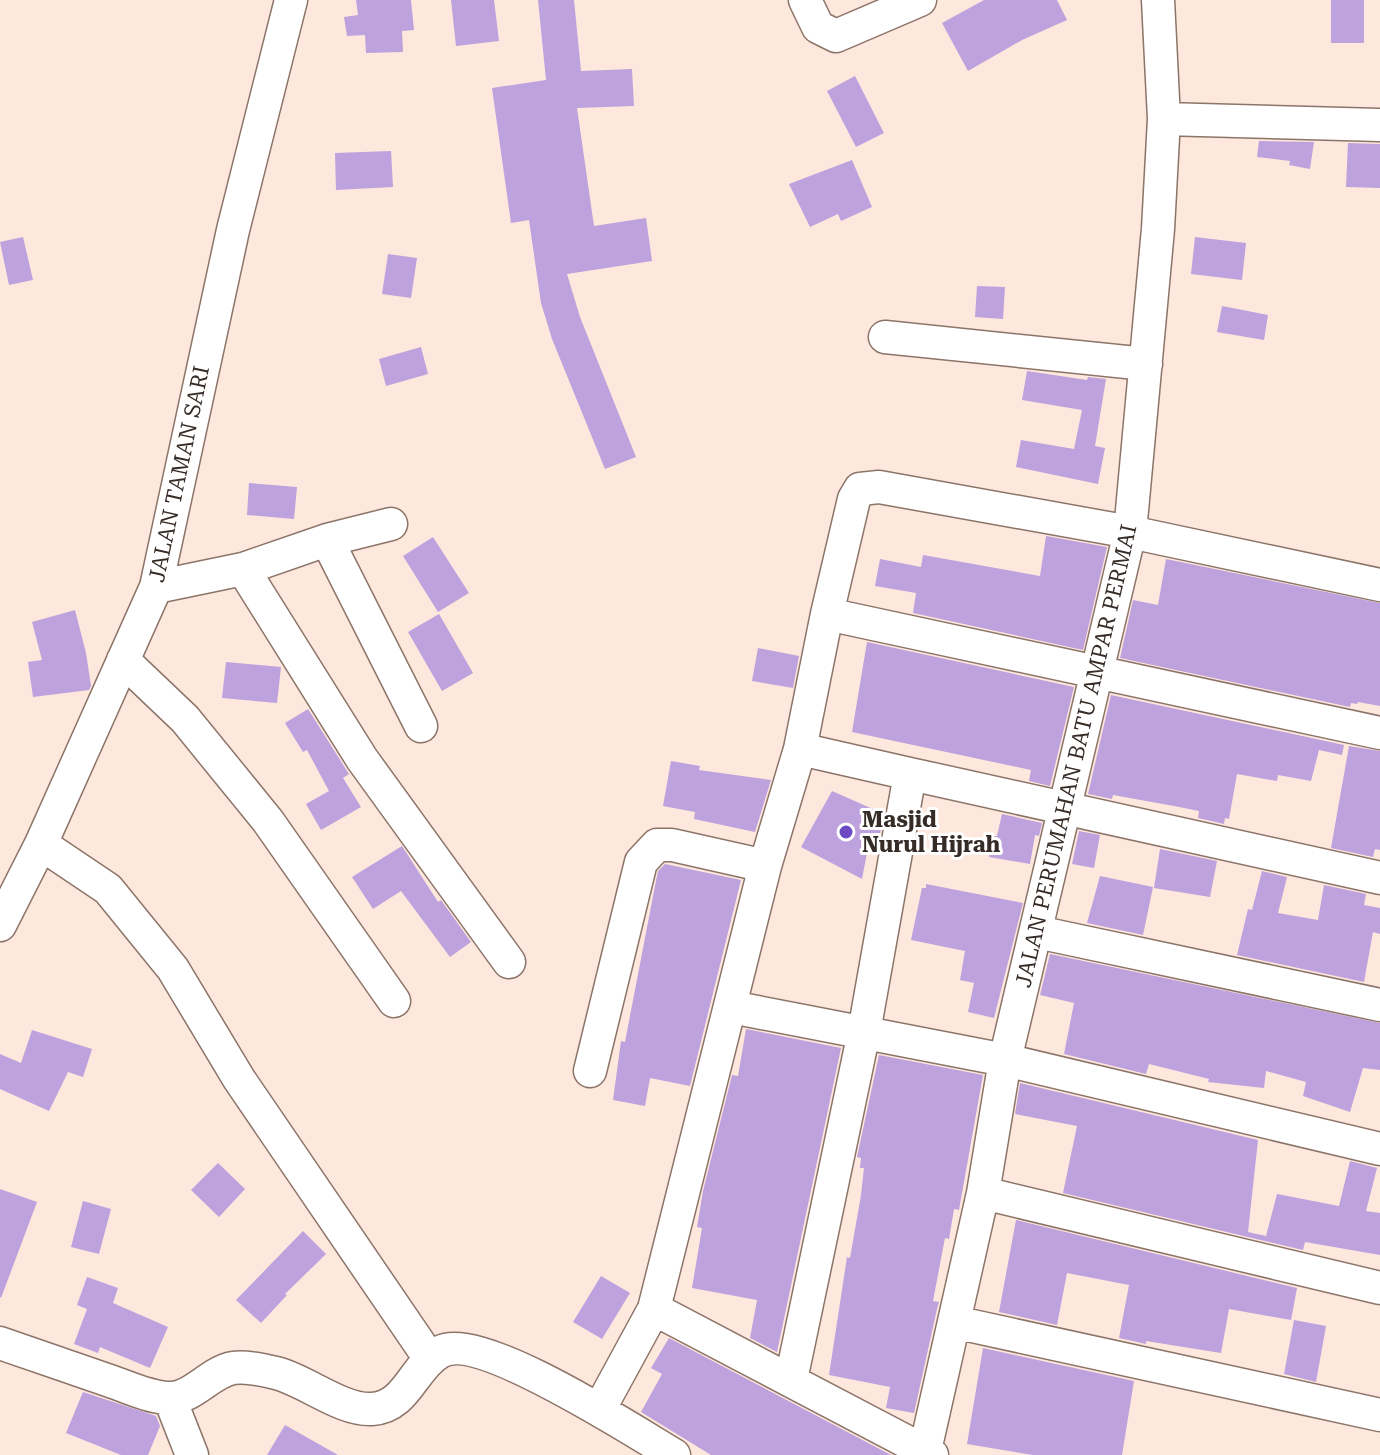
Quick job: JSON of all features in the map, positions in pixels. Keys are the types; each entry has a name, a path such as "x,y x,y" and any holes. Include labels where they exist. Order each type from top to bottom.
{"street":[{"name":"JALAN TAMAN SARI","path":"0,925 41,844 156,587 233,230 291,0"},
{"path":"805,0 818,27 836,36 920,0"},
{"name":"JALAN PERUMAHAN BATU AMPAR PERMAI","path":"927,1454 983,1193 1005,1060 1130,532 1164,119 1158,0"},
{"path":"1164,119 1380,125"},
{"path":"885,337 1146,364"},
{"path":"599,1410 654,1309 765,866 800,749 827,614 854,499 860,489 879,487 1130,532 1380,585"},
{"path":"156,587 243,569 327,540 391,524"},
{"path":"327,540 421,726"},
{"path":"243,569 362,759 509,962"},
{"path":"827,614 1380,733"},
{"path":"123,660 185,719 268,821 394,1001"},
{"path":"800,749 1380,878"},
{"path":"791,1380 864,1032 910,774"},
{"path":"41,844 108,889 173,969 239,1079 430,1359"},
{"path":"590,1071 641,862 657,845 672,845 765,866"},
{"path":"1037,932 1380,1005"},
{"path":"731,1007 1005,1060 1380,1149"},
{"path":"983,1193 1380,1288"},
{"path":"654,1309 927,1454"},
{"path":"954,1322 1380,1415"},
{"path":"0,1343 141,1392 170,1399 234,1368 277,1373 354,1406 373,1409 399,1399 430,1359 442,1350 462,1348 512,1364 599,1410 674,1455"},
{"path":"170,1399 192,1455"}],"building":[{"path":"356,0 411,0 414,30 402,31 403,52 366,53 365,35 347,36 344,17 358,15"},
{"path":"451,0 494,0 499,41 456,46"},
{"path":"538,0 574,0 581,71 632,69 634,106 577,108 594,226 646,218 652,261 567,274 580,317 636,457 605,469 552,339 541,303 529,220 511,223 492,88 546,80"},
{"path":"984,0 1057,0 1067,20 1022,40 968,71 942,23"},
{"path":"1331,0 1364,0 1364,43 1331,43"},
{"path":"855,76 884,133 856,147 827,91"},
{"path":"1259,141 1314,142 1310,169 1289,165 1290,161 1257,157"},
{"path":"1348,143 1380,144 1380,188 1346,187"},
{"path":"391,151 393,187 336,190 335,153"},
{"path":"852,160 872,207 841,221 838,214 810,227 789,184"},
{"path":"23,237 33,280 9,285 0,242"},
{"path":"1195,237 1246,243 1242,280 1191,274"},
{"path":"388,254 417,258 411,298 382,294"},
{"path":"977,286 1005,287 1003,319 975,317"},
{"path":"1222,306 1268,315 1264,340 1217,332"},
{"path":"421,347 428,374 386,386 379,359"},
{"path":"1027,371 1087,380 1088,377 1106,379 1095,446 1105,448 1098,484 1016,467 1021,440 1074,449 1082,410 1022,400"},
{"path":"249,483 297,487 294,519 247,515"},
{"path":"1046,536 1107,547 1083,650 913,613 916,593 875,586 880,559 921,567 923,555 1040,576"},
{"path":"433,537 469,593 438,612 403,556"},
{"path":"1166,559 1380,603 1380,706 1358,702 1351,703 1350,707 1120,658 1133,600 1158,605"},
{"path":"75,610 91,686 89,690 33,697 28,662 42,660 32,622"},
{"path":"439,614 473,673 442,691 408,632"},
{"path":"867,642 1074,687 1050,786 1029,781 1031,770 852,732"},
{"path":"758,648 799,656 793,688 752,681"},
{"path":"226,662 281,667 277,703 222,698"},
{"path":"1111,695 1344,745 1342,755 1319,750 1311,781 1278,775 1277,781 1237,774 1229,819 1225,818 1224,824 1198,818 1199,811 1113,795 1112,799 1088,794"},
{"path":"308,709 349,774 343,778 361,807 321,830 306,804 329,791 307,750 303,752 285,723"},
{"path":"1349,746 1380,751 1380,850 1375,849 1373,857 1331,848"},
{"path":"671,761 700,766 699,770 771,780 755,832 694,819 695,812 663,806"},
{"name":"Masjid Nurul Hijrah","path":"832,791 884,814 879,839 870,837 862,879 801,847"},
{"path":"1002,814 1042,823 1039,836 1035,835 1030,864 989,857"},
{"path":"1079,831 1100,835 1094,868 1072,864"},
{"path":"402,846 438,902 441,900 471,942 450,957 401,891 373,909 352,877"},
{"path":"1160,849 1217,861 1210,897 1154,888"},
{"path":"665,864 741,880 690,1086 650,1078 645,1106 613,1100 621,1041 625,1042 658,871"},
{"path":"1262,871 1287,877 1278,913 1318,920 1324,885 1366,894 1364,905 1380,908 1380,934 1373,932 1364,982 1237,955 1248,909 1252,910"},
{"path":"1100,876 1153,887 1143,935 1087,923"},
{"path":"926,884 1023,903 994,1018 968,1012 974,983 960,980 965,951 911,940 922,888 926,888"},
{"path":"1050,954 1380,1023 1380,1070 1363,1068 1350,1112 1303,1096 1306,1082 1266,1071 1264,1088 1208,1082 1209,1079 1149,1064 1146,1074 1064,1054 1074,1003 1040,995"},
{"path":"746,1029 841,1048 777,1352 750,1338 757,1300 692,1288 702,1228 697,1227 703,1191 732,1075 738,1076"},
{"path":"32,1030 92,1049 83,1077 68,1072 49,1111 0,1089 0,1054 21,1063"},
{"path":"879,1055 983,1075 959,1210 954,1209 949,1239 945,1238 933,1301 939,1302 914,1413 886,1408 890,1387 829,1375 847,1257 850,1258 861,1195 864,1168 860,1168 861,1158 857,1157"},
{"path":"1020,1083 1258,1140 1248,1232 1266,1236 1277,1194 1339,1206 1350,1161 1377,1168 1366,1211 1380,1213 1380,1255 1305,1242 1303,1250 1063,1193 1077,1126 1015,1114"},
{"path":"218,1163 245,1189 219,1217 191,1190"},
{"path":"0,1189 37,1202 1,1298 0,1297"},
{"path":"83,1201 111,1209 99,1254 71,1247"},
{"path":"1016,1220 1297,1288 1291,1320 1229,1309 1221,1353 1146,1341 1146,1344 1119,1338 1129,1285 1067,1273 1057,1325 999,1312"},
{"path":"303,1231 326,1254 285,1294 261,1323 236,1300"},
{"path":"601,1276 630,1293 602,1339 573,1322"},
{"path":"87,1277 118,1288 113,1303 168,1327 150,1368 100,1347 98,1353 74,1344 87,1309 77,1305"},
{"path":"1294,1320 1326,1326 1316,1382 1284,1374"},
{"path":"669,1338 891,1455 711,1455 641,1412 662,1374 651,1368"},
{"path":"983,1348 1134,1381 1122,1455 1033,1455 967,1444"},
{"path":"83,1392 156,1416 160,1426 148,1455 121,1455 66,1433"},
{"path":"285,1425 338,1455 267,1455"}],"place":[{"name":"Masjid Nurul Hijrah","path":"846,832"}]}
